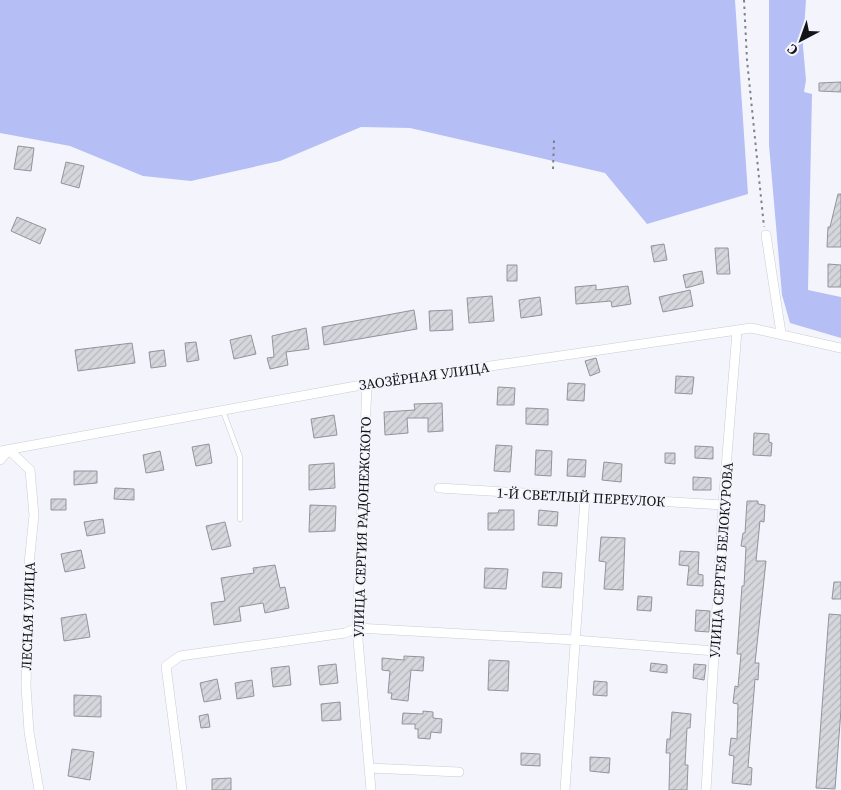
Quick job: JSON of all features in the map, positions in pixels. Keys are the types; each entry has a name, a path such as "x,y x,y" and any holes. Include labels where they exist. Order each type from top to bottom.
{"street":[{"path":"766,235 782,333"},
{"name":"ЗАОЗЁРНАЯ УЛИЦА","path":"4,451 367,384 750,328 782,333 841,348"},
{"name":"УЛИЦА СЕРГЕЯ БЕЛОКУРОВА","path":"706,790 723,505 738,331"},
{"name":"УЛИЦА СЕРГИЯ РАДОНЕЖСКОГО","path":"367,384 357,628 371,790"},
{"path":"0,460 4,451"},
{"name":"ЛЕСНАЯ УЛИЦА","path":"4,451 30,470 34,515 29,564 26,686 29,732 39,790"},
{"name":"1-Й СВЕТЛЫЙ ПЕРЕУЛОК","path":"439,488 723,505"},
{"path":"565,790 585,498"},
{"path":"182,790 166,666 180,656 345,633 357,628 715,650"},
{"path":"369,768 459,772"}],"lane":[{"path":"223,411 240,457 240,519"}],"path":[{"path":"744,0 747,60 766,235"},
{"path":"553,169 554,140"}],"shaded area":[{"path":"0,0 735,0 748,194 647,224 605,173 410,128 361,127 280,161 191,181 143,176 70,146 0,133"},
{"path":"769,0 806,0 803,46 806,80 804,92 812,94 808,290 841,297 841,338 790,323 782,295 769,145"}],"building":[{"path":"841,82 841,92 819,91 819,83"},
{"path":"18,146 34,148 31,171 14,169"},
{"path":"66,162 84,166 79,188 61,183"},
{"path":"838,194 841,194 841,247 827,247 828,227 830,227"},
{"path":"17,217 46,229 40,244 11,231"},
{"path":"664,244 667,260 654,262 651,246"},
{"path":"715,248 728,248 730,274 717,274"},
{"path":"828,264 841,265 841,287 828,287"},
{"path":"507,265 517,265 517,281 507,281"},
{"path":"702,271 704,283 686,288 683,275"},
{"path":"596,285 596,290 628,286 631,304 612,307 611,301 576,304 575,287"},
{"path":"690,290 693,306 663,312 659,297"},
{"path":"492,296 494,321 469,323 467,298"},
{"path":"540,297 542,315 521,318 519,300"},
{"path":"414,310 417,329 324,345 322,327"},
{"path":"452,310 453,330 430,331 429,311"},
{"path":"306,328 309,349 286,352 288,365 270,369 267,358 274,357 272,336"},
{"path":"251,335 256,354 234,359 230,340"},
{"path":"196,342 199,360 187,362 185,343"},
{"path":"132,343 135,363 78,371 75,350"},
{"path":"164,350 166,366 151,368 149,352"},
{"path":"596,358 600,372 590,376 585,361"},
{"path":"676,376 694,377 692,394 675,393"},
{"path":"568,383 585,384 584,401 567,400"},
{"path":"498,387 515,388 514,405 497,405"},
{"path":"442,403 443,431 428,432 428,418 407,418 408,433 385,435 384,412 415,410 414,404"},
{"path":"526,408 548,409 548,425 526,424"},
{"path":"334,415 337,435 314,438 311,419"},
{"path":"754,433 769,434 769,442 772,443 771,456 753,455"},
{"path":"209,444 212,463 196,466 192,447"},
{"path":"496,445 512,446 510,472 494,471"},
{"path":"695,446 713,447 713,459 695,458"},
{"path":"536,450 552,451 551,476 535,475"},
{"path":"160,451 164,470 146,473 143,455"},
{"path":"665,453 675,453 675,464 665,463"},
{"path":"568,459 586,460 585,477 567,476"},
{"path":"604,462 622,464 621,482 602,480"},
{"path":"334,463 335,488 309,490 309,465"},
{"path":"74,471 97,471 97,483 74,485"},
{"path":"693,477 711,478 711,490 693,490"},
{"path":"115,488 134,489 134,500 114,499"},
{"path":"51,499 66,499 66,510 51,510"},
{"path":"747,501 758,501 758,504 765,505 764,522 760,521 756,561 766,561 755,663 759,663 758,680 755,679 748,767 752,768 751,785 732,783 734,756 729,755 731,738 737,739 738,704 733,703 735,686 738,687 741,654 737,654 746,547 741,546 743,533 745,533"},
{"path":"310,505 336,506 335,531 309,532"},
{"path":"499,510 514,510 514,530 488,530 488,513 498,513"},
{"path":"539,510 558,512 557,526 538,525"},
{"path":"103,519 105,533 87,536 84,522"},
{"path":"225,522 231,546 212,550 206,526"},
{"path":"601,537 625,538 623,590 604,589 606,562 599,561"},
{"path":"81,550 85,568 65,572 61,554"},
{"path":"680,551 699,552 698,574 703,575 703,586 687,585 689,566 679,565"},
{"path":"275,565 280,588 285,587 289,608 265,613 263,603 239,607 241,621 214,625 211,603 225,601 221,578 254,573 253,568"},
{"path":"485,568 508,569 506,589 484,588"},
{"path":"543,572 562,573 561,588 542,587"},
{"path":"834,582 841,582 841,599 832,599"},
{"path":"638,596 652,597 651,611 637,610"},
{"path":"696,610 710,611 709,632 695,631"},
{"path":"86,614 90,637 64,641 61,618"},
{"path":"829,614 841,615 841,710 835,789 816,788"},
{"path":"404,656 424,657 423,671 411,670 408,701 391,699 392,693 388,693 390,671 382,670 382,658 404,660"},
{"path":"489,660 509,661 508,691 488,690"},
{"path":"651,663 667,665 667,673 650,671"},
{"path":"336,664 338,683 320,685 318,666"},
{"path":"694,664 706,665 704,680 693,678"},
{"path":"289,666 291,685 273,687 271,668"},
{"path":"217,679 221,699 204,702 200,683"},
{"path":"252,680 254,696 237,699 235,683"},
{"path":"594,681 607,682 607,696 593,695"},
{"path":"74,695 101,696 101,717 74,716"},
{"path":"340,702 341,720 322,721 321,704"},
{"path":"423,711 433,712 433,718 442,719 441,733 431,732 430,739 418,738 418,729 415,729 415,724 402,724 403,713 423,714"},
{"path":"672,712 691,714 690,728 687,728 685,765 688,765 687,790 669,790 670,753 666,753 667,739 670,739"},
{"path":"208,714 210,727 201,728 199,716"},
{"path":"72,749 94,752 90,780 68,776"},
{"path":"521,753 540,754 540,766 521,765"},
{"path":"590,757 610,758 609,773 590,771"},
{"path":"231,778 231,790 212,790 212,779"}]}
